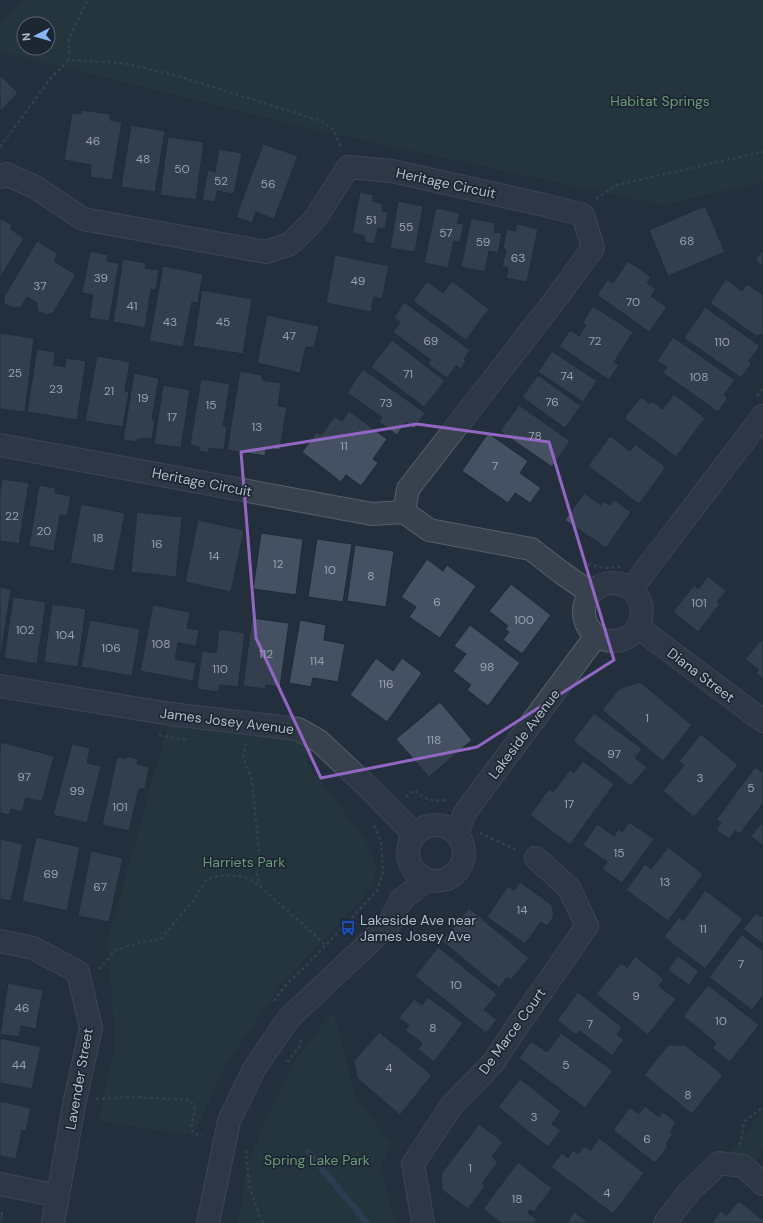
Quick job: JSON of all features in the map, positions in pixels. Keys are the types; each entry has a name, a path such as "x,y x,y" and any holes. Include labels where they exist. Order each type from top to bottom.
{"street":[{"path":"0,177 6,174 35,187 83,219 266,252 290,244 315,219 348,167"},
{"name":"Heritage Circuit","path":"0,445 372,514 404,512 408,489 558,296 593,248 584,215 392,171 348,167"},
{"path":"631,589 758,408"},
{"path":"404,512 429,530 531,549 562,573 583,597 586,601 584,610 585,620 589,629 586,632 604,641 614,642 624,640 639,628 643,611 641,602 631,589 623,584 610,583 598,587 583,597"},
{"name":"Diana Street","path":"639,628 763,722"},
{"name":"Lakeside Avenue","path":"457,834 458,806 586,632"},
{"name":"James Josey Avenue","path":"0,686 172,714 298,729 319,741 414,834"},
{"path":"431,825 440,825 449,828 457,834 462,842 464,852 463,862 458,870 451,877 442,881 433,882 423,879 416,874 410,867 407,850 414,834 422,828 431,825"},
{"name":"De Marce Court","path":"423,1223 413,1164 452,1105 493,1063 587,926 569,888 536,858"},
{"path":"208,1223 229,1122 254,1069 289,1018 389,924 401,900 419,886 423,879"},
{"path":"0,941 33,948 78,972"},
{"name":"Lavender Street","path":"53,1223 75,1100 91,1028 78,972"},
{"path":"665,1223 688,1193 720,1163 743,1166 763,1184"},
{"path":"0,1184 58,1196"}],"path":[{"path":"0,147 50,79 69,60 69,40 88,0"},
{"path":"69,60 123,63 178,76 321,121 334,130 348,167"},
{"path":"595,200 616,185 763,152"},
{"path":"758,408 763,388"},
{"path":"586,563 604,568 619,568 625,565"},
{"path":"583,597 578,621 586,632"},
{"path":"251,723 243,757 252,781 259,852 257,875 260,886"},
{"path":"155,735 178,739 193,739"},
{"path":"375,827 414,790 424,798 437,801 447,800 458,806 478,832 495,841 536,858"},
{"path":"447,800 458,806"},
{"path":"274,1002 287,983 377,891 383,872 381,841 372,821"},
{"path":"78,972 96,973 116,950 141,942 160,940 193,901 207,879 222,874 244,877 260,886 325,945"},
{"path":"380,884 401,900"},
{"path":"283,1067 299,1047 302,1038"},
{"path":"75,1100 134,1097 190,1100 195,1109 191,1128 193,1132 203,1136"},
{"path":"737,1165 744,1122 763,1107"},
{"path":"202,1144 205,1130"},
{"path":"246,1149 249,1185 261,1220 264,1223"}],"highlighted area":[{"path":"417,424 549,442 614,660 477,747 321,778 256,638 241,452"}],"green space":[{"name":"Habitat Springs","path":"25,0 763,0 763,182 662,205 330,133 16,56 56,56 56,16 16,16 16,56 0,52 0,24"},
{"name":"Harriets Park","path":"171,714 319,741 305,760 364,838 377,865 372,883 363,897 281,984 222,1071 197,1129 185,1134 99,1121 115,1044 108,941"},
{"name":"Spring Lake Park","path":"333,1012 357,1100 392,1143 380,1168 396,1223 238,1223 249,1161 267,1117 296,1059"},
{"path":"763,1110 763,1148 757,1161 728,1155"}],"building":[{"path":"0,75 18,93 0,111"},
{"path":"82,110 110,114 110,120 122,122 112,180 90,177 91,165 64,160 72,113 81,114"},
{"path":"131,125 165,131 155,192 121,187"},
{"path":"168,137 204,142 196,200 160,195"},
{"path":"263,144 298,156 274,219 256,212 252,223 236,217"},
{"path":"219,149 242,153 234,194 217,191 215,202 202,200 208,170 215,172"},
{"path":"360,192 374,195 372,201 383,204 382,211 388,212 385,229 378,228 374,244 364,242 365,236 352,233"},
{"path":"398,201 423,206 415,252 390,248"},
{"path":"705,206 725,252 668,276 649,230"},
{"path":"436,208 460,213 457,223 464,224 460,243 454,241 448,268 424,263"},
{"path":"0,218 12,225 10,229 24,238 0,278"},
{"path":"471,218 495,223 494,232 502,233 498,253 489,251 485,272 461,267"},
{"path":"517,224 538,229 527,282 506,278 508,268 502,266 506,250 503,249 507,229 515,231"},
{"path":"37,241 58,254 54,261 76,275 53,313 47,315 38,311 36,302 27,297 21,307 13,308 4,304 4,297"},
{"path":"763,249 763,266 755,260"},
{"path":"90,251 108,255 107,261 119,263 109,321 89,318 93,295 82,293"},
{"path":"335,255 389,266 382,299 374,297 371,312 326,303"},
{"path":"123,259 146,263 145,268 159,270 156,290 151,289 145,328 113,322"},
{"path":"628,261 651,277 647,283 656,289 651,296 667,307 649,332 597,295 608,279 613,283"},
{"path":"163,266 203,274 198,303 192,302 183,347 149,341"},
{"path":"726,279 742,291 747,284 763,295 763,334 756,336 710,303"},
{"path":"427,281 443,293 452,281 489,309 466,340 413,301"},
{"path":"202,290 252,299 243,354 193,346"},
{"path":"404,302 470,350 464,359 466,361 461,369 456,366 447,378 428,364 431,360 393,332 400,322 394,318"},
{"path":"593,306 633,332 614,362 619,365 609,380 559,346 570,330 579,336 586,325 582,323"},
{"path":"705,307 760,346 749,361 751,364 741,378 684,338"},
{"path":"267,315 319,326 314,348 306,347 300,373 257,363"},
{"path":"0,333 34,338 25,412 0,409"},
{"path":"673,337 735,380 724,395 728,398 718,412 663,373 667,367 657,361"},
{"path":"392,340 445,381 424,407 371,367"},
{"path":"37,349 55,352 54,365 65,367 66,358 86,361 77,420 27,412"},
{"path":"552,351 597,381 583,402 538,372"},
{"path":"97,356 130,362 125,391 129,392 123,427 85,421"},
{"path":"363,369 425,413 414,429 406,422 397,435 379,422 382,417 347,393"},
{"path":"240,371 262,375 262,380 281,383 278,406 287,407 280,450 266,448 265,456 227,450"},
{"path":"134,373 159,378 152,419 155,419 152,439 142,438 142,440 138,439 137,442 123,440"},
{"path":"538,375 581,406 565,428 522,397"},
{"path":"201,379 230,384 223,426 227,427 224,450 209,448 208,453 199,451 199,447 190,445"},
{"path":"163,385 190,390 181,448 154,444"},
{"path":"674,394 705,418 676,457 624,418 641,397 650,404 652,401 663,409"},
{"path":"519,405 570,441 552,467 500,431"},
{"path":"349,411 387,439 373,459 378,463 361,486 346,475 341,482 302,452 317,432 321,435 335,416 342,421"},
{"path":"488,433 528,461 520,473 541,488 530,503 515,493 508,503 462,471"},
{"path":"610,436 630,451 635,444 666,467 639,504 588,466"},
{"path":"2,479 29,483 19,544 0,541 0,490"},
{"path":"39,485 56,488 55,493 71,496 67,516 60,515 54,551 29,546"},
{"path":"584,493 601,505 604,501 610,505 614,500 631,512 606,548 565,520"},
{"path":"81,504 125,513 114,571 70,563"},
{"path":"137,512 182,517 176,577 131,572"},
{"path":"198,520 244,530 231,592 185,582"},
{"path":"261,533 303,539 296,595 253,589"},
{"path":"317,539 352,544 343,602 308,597"},
{"path":"355,545 394,551 386,607 347,601"},
{"path":"427,559 443,571 447,565 476,586 440,638 409,617 416,607 401,597"},
{"path":"708,576 726,591 717,602 720,604 698,632 673,612 694,585 698,589"},
{"path":"511,584 551,615 522,654 503,640 509,632 505,629 508,626 489,611"},
{"path":"0,587 11,589 1,654 0,654"},
{"path":"13,597 46,602 37,664 4,658"},
{"path":"52,604 86,609 78,667 44,662"},
{"path":"153,605 190,612 187,628 199,630 196,646 178,643 175,659 196,663 193,681 140,671"},
{"path":"252,618 289,623 280,687 266,685 265,689 243,686"},
{"path":"90,620 140,629 132,676 81,667"},
{"path":"300,620 326,625 324,640 345,644 338,682 313,678 311,687 289,683"},
{"path":"470,625 520,663 488,706 467,690 471,685 453,671 466,654 454,646"},
{"path":"219,629 245,633 238,687 220,685 218,692 197,689 202,651 216,653"},
{"path":"763,638 763,679 756,673 759,670 745,659"},
{"path":"376,658 393,671 402,658 422,673 387,722 350,695"},
{"path":"640,682 692,725 663,761 602,710 619,689"},
{"path":"440,702 472,740 429,777 396,739"},
{"path":"594,713 642,749 635,758 647,767 631,786 573,741"},
{"path":"701,734 738,765 694,817 663,791 684,765 679,761"},
{"path":"1,742 54,756 42,802 26,798 22,812 11,809 9,815 0,813"},
{"path":"72,744 90,748 87,763 101,766 87,823 53,815"},
{"path":"126,756 138,759 137,764 149,767 145,789 139,789 129,831 102,825 117,757 126,759"},
{"path":"583,761 614,784 570,845 530,815 549,789 553,792 570,770 574,773"},
{"path":"755,767 763,772 763,803 740,834 735,831 729,839 716,830 721,823 717,819"},
{"path":"763,821 763,846 751,836"},
{"path":"629,822 654,839 622,883 602,869 607,862 583,845 597,824 614,836 619,829 622,832"},
{"path":"36,837 80,847 67,911 22,901"},
{"path":"0,839 23,844 11,901 0,899"},
{"path":"668,847 703,874 668,921 626,890 645,864 651,869"},
{"path":"91,851 123,858 109,922 78,916"},
{"path":"520,882 552,905 554,916 547,926 541,922 525,944 487,917 508,886 514,890"},
{"path":"705,890 743,919 705,969 664,937 679,917 683,921"},
{"path":"469,908 529,958 511,980 507,977 499,988 442,941"},
{"path":"756,913 761,917 763,915 763,944 743,929"},
{"path":"742,934 763,951 763,995 752,1010 709,977"},
{"path":"438,947 497,994 484,1010 497,1020 486,1033 415,976"},
{"path":"635,956 664,979 659,986 676,999 648,1035 596,994 621,963 627,968"},
{"path":"678,956 699,971 689,985 668,970"},
{"path":"8,983 43,990 36,1029 21,1026 19,1037 0,1034"},
{"path":"708,985 759,1025 730,1062 712,1048 716,1043 683,1016"},
{"path":"578,992 622,1027 617,1035 624,1040 612,1056 580,1031 576,1035 557,1020"},
{"path":"428,997 463,1023 434,1062 418,1049 422,1043 405,1030 409,1025 399,1018 414,999 422,1005"},
{"path":"379,1032 432,1075 400,1115 357,1078 354,1061"},
{"path":"561,1033 613,1071 585,1108 519,1058 531,1041 547,1052"},
{"path":"0,1038 41,1047 32,1089 0,1083"},
{"path":"668,1045 685,1045 723,1075 692,1114 644,1075"},
{"path":"520,1079 561,1111 552,1124 561,1130 548,1147 498,1107"},
{"path":"0,1101 31,1108 26,1131 22,1130 16,1159 0,1156"},
{"path":"645,1106 659,1117 663,1112 676,1122 670,1132 673,1134 666,1144 668,1146 655,1163 613,1130 630,1107 639,1114"},
{"path":"479,1124 503,1142 492,1157 498,1162 482,1183 485,1186 468,1209 442,1190 441,1174"},
{"path":"599,1138 644,1173 613,1214 551,1167 562,1153 568,1158 573,1150 578,1154 584,1146 591,1150"},
{"path":"518,1162 552,1188 534,1212 530,1209 528,1213 537,1220 535,1223 501,1223 483,1209"},
{"path":"739,1201 763,1220 763,1223 712,1223 721,1211 726,1216"},
{"path":"0,1211 4,1212 2,1223 0,1223"},
{"path":"574,1212 589,1223 567,1223"}],"waterway":[{"path":"308,1152 367,1223"}],"place":[{"name":"Lakeside Ave near James Josey Ave","path":"348,928"}]}
